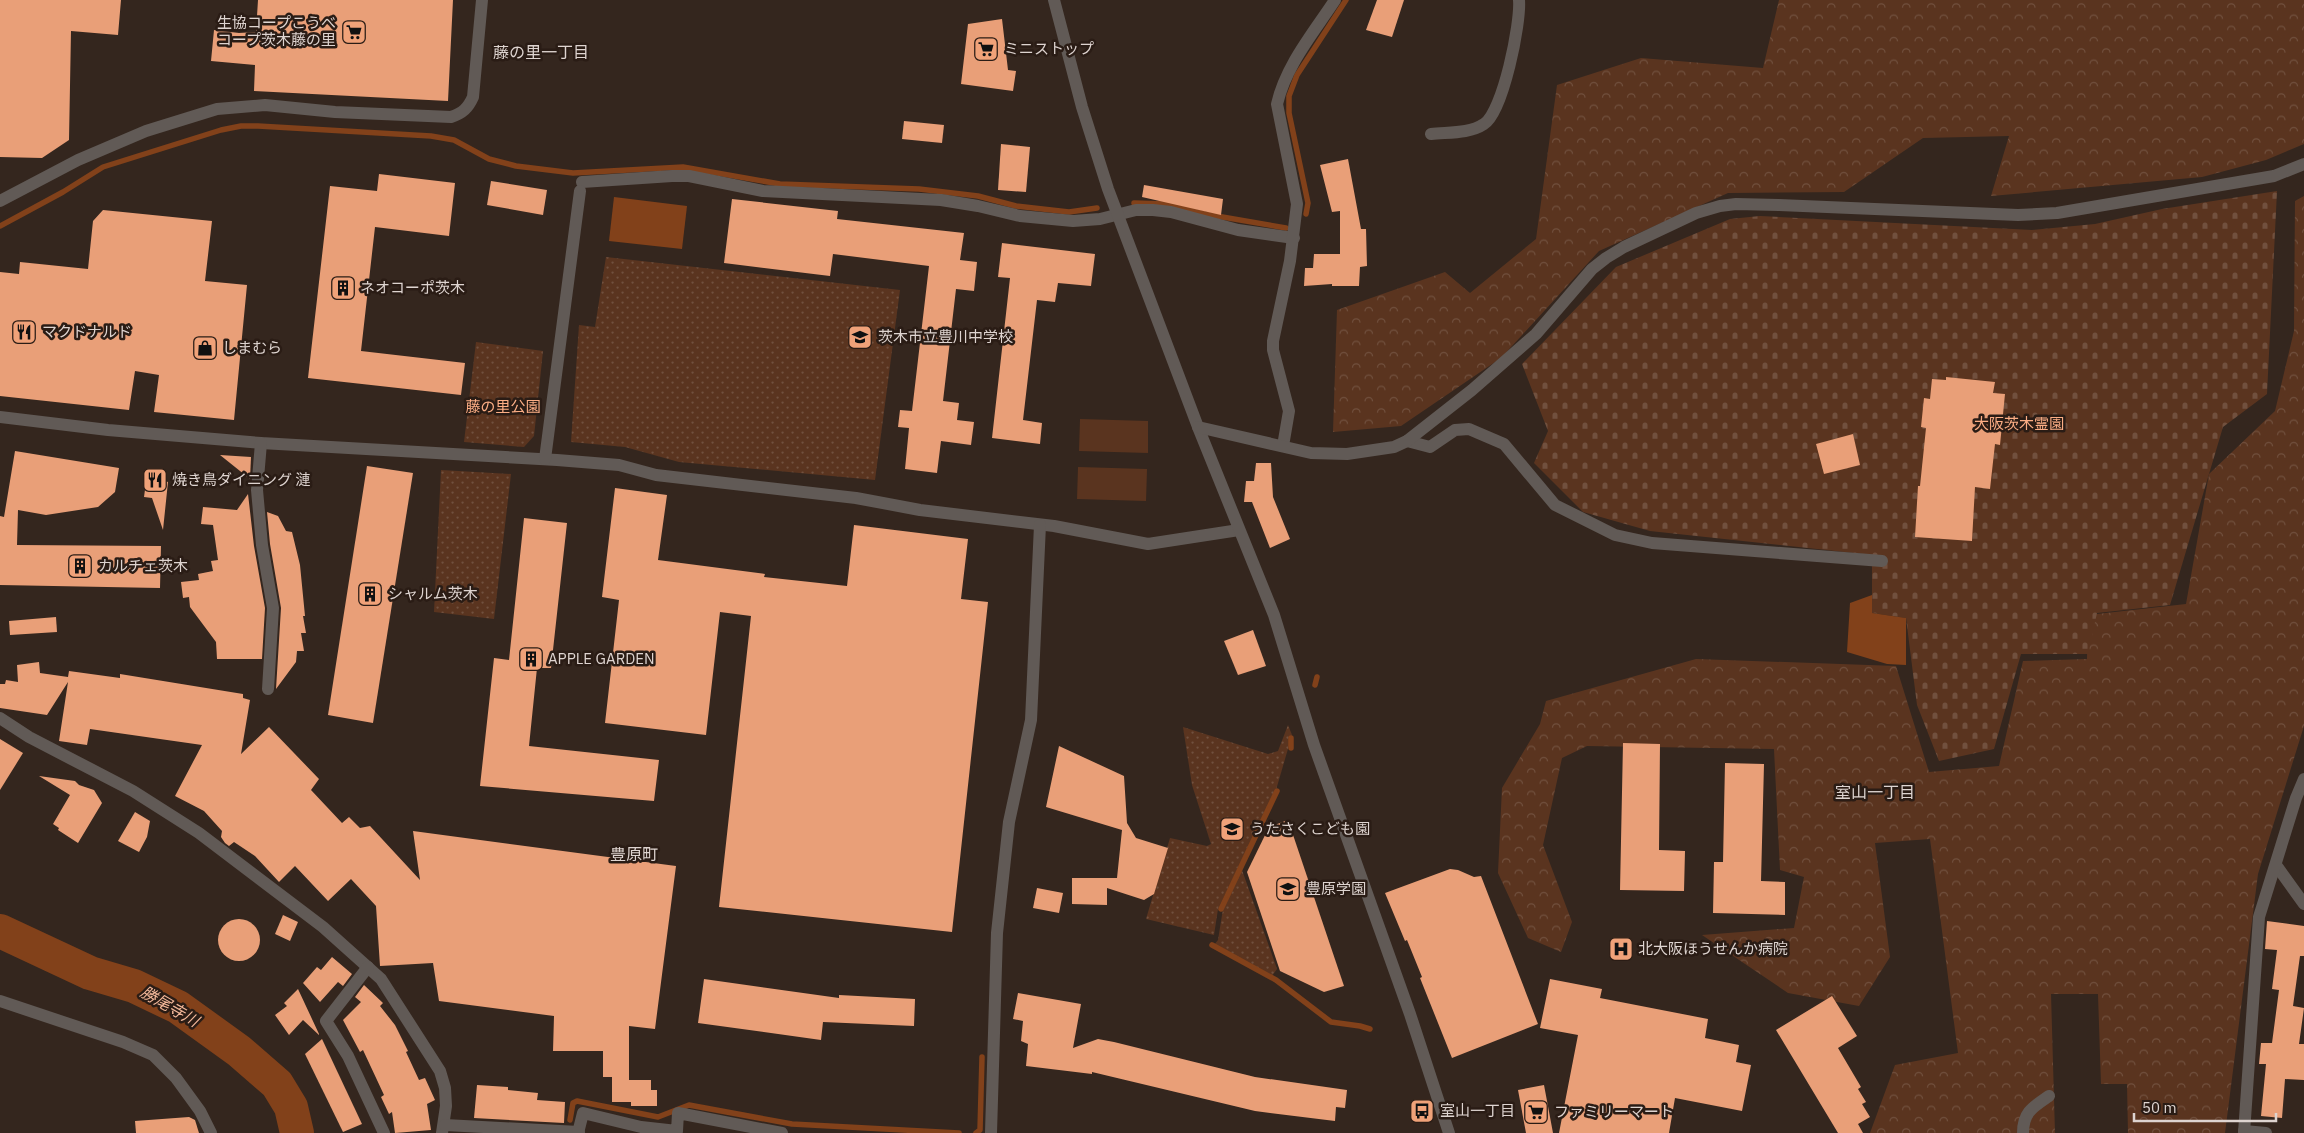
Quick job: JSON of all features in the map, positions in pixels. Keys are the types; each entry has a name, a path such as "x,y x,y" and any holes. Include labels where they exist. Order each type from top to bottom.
{"street":[{"path":"0,202 78,160 129,138 217,110 265,105 374,114 451,117 460,114 468,107 472,97 482,0"},
{"path":"1054,0 1082,107 1118,214 1198,427 1274,616 1314,745 1410,1014 1449,1133"},
{"path":"1283,446 1289,411 1281,374 1273,350 1273,341 1294,238 1296,195 1277,104 1280,91 1289,71 1335,0"},
{"path":"1431,134 1468,130 1485,124 1493,114 1506,78 1513,50 1519,19 1520,0"},
{"path":"1198,427 1311,453 1347,454 1394,447 1407,441 1472,390 1536,334 1592,269 1606,258 1624,246 1696,213 1736,204 2018,215 2057,213 2274,176 2304,164"},
{"path":"545,459 581,186 672,176 689,176 782,193 941,200 1045,219 1073,221 1100,219 1136,210 1171,212 1238,230 1294,238"},
{"path":"0,417 108,430 261,443 620,465 656,475 856,498 920,510 1040,524 1148,544 1239,530"},
{"path":"1407,441 1430,447 1455,430 1469,429 1504,444 1555,505 1574,517 1614,535 1652,543 1882,561"},
{"path":"261,443 257,490 262,545 273,608 268,689"},
{"path":"990,1133 997,933 1009,822 1031,720 1040,524"},
{"path":"0,718 29,737 133,791 198,833 322,927 381,979 440,1070 445,1088 443,1129 578,1132 584,1113 641,1127 677,1132 678,1113 782,1133"},
{"path":"2266,1133 2244,1132 2259,917 2296,798 2304,779"},
{"path":"2276,865 2304,904"},
{"path":"368,967 326,1021 348,1056 384,1133"},
{"path":"0,1001 122,1042 153,1055 176,1078 200,1111 211,1133"},
{"path":"2023,1133 2023,1121 2033,1107 2049,1096"}],"green space":[{"path":"1779,0 2304,0 2304,144 2266,160 2202,177 1991,196 2009,136 1923,138 1844,192 1728,193 1599,251 1501,358 1401,426 1333,432 1337,310 1445,272 1470,293 1536,239 1557,85 1641,58 1763,68"},
{"name":"大阪茨木霊園","path":"2277,191 2267,394 2223,427 2170,605 2097,613 2088,654 2021,654 1994,749 1939,761 1917,705 1906,618 1872,613 1872,555 1650,531 1583,512 1534,463 1548,431 1522,364 1616,267 1730,219 1760,216 2032,230 2095,224 2162,209"},
{"path":"2304,196 2304,726 2258,874 2225,1133 2128,1133 2127,1084 2101,1084 2098,994 2051,994 2055,1133 1870,1133 1895,1065 1958,1053 1930,839 1875,843 1890,957 1859,1006 1788,993 1702,935 1794,928 1804,877 1780,870 1774,749 1587,746 1562,758 1543,845 1572,922 1561,952 1528,938 1498,873 1502,788 1540,724 1546,701 1696,659 1896,666 1929,772 1999,766 2023,661 2087,659 2088,615 2186,604 2209,474 2275,411 2294,331 2295,201"},
{"path":"606,257 900,290 875,480 679,462 625,447 571,442 579,325 595,327"},
{"name":"藤の里公園","path":"476,342 543,351 534,436 524,447 464,442"},
{"path":"1080,419 1148,421 1148,453 1079,451"},
{"path":"1078,467 1147,469 1146,501 1077,499"},
{"path":"441,470 511,474 494,619 434,612"},
{"path":"1288,725 1292,735 1276,790 1218,909 1214,935 1146,919 1170,838 1207,846 1211,844 1192,785 1183,727 1268,754 1278,751"},
{"path":"1242,870 1277,969 1272,976 1214,945 1218,940 1223,909"}],"shaded area":[{"path":"614,197 687,206 682,249 609,241"},
{"path":"1872,595 1872,613 1906,618 1906,665 1887,664 1847,652 1850,603"}],"building":[{"path":"0,0 121,0 118,35 71,31 69,140 42,158 0,157"},
{"name":"生協コープこうべ コープ茨木藤の里","path":"258,0 453,0 448,101 254,91 255,65 211,61 214,30 239,33 256,32"},
{"path":"1377,0 1404,0 1392,37 1366,30"},
{"path":"1002,19 1008,70 1016,71 1013,91 961,84 968,24"},
{"path":"904,121 944,125 942,143 902,139"},
{"path":"1001,144 1030,147 1026,192 998,190"},
{"path":"1348,159 1361,229 1366,229 1367,266 1360,267 1359,286 1332,286 1332,284 1304,286 1305,268 1313,268 1314,254 1340,254 1340,211 1332,212 1320,165"},
{"name":"ネオコーポ茨木","path":"379,174 455,183 449,236 375,227 361,351 465,363 461,395 308,378 330,186 377,191"},
{"path":"491,181 547,190 543,215 487,205"},
{"path":"1144,185 1223,199 1221,215 1142,197"},
{"path":"732,199 838,211 837,219 964,233 960,260 977,262 974,291 956,289 943,401 959,403 957,420 974,422 971,445 941,441 937,473 905,469 909,428 898,427 900,410 912,411 929,266 833,254 830,276 724,263"},
{"path":"103,210 212,221 205,281 247,285 234,420 154,412 159,375 135,371 129,410 0,396 0,272 19,274 20,262 88,269 93,221"},
{"path":"1002,243 1095,254 1091,286 1058,283 1055,302 1037,300 1023,420 1042,423 1040,444 992,438 1010,278 998,277"},
{"path":"1946,377 1995,382 1993,393 2005,394 2000,445 1995,444 1990,489 1975,487 1972,541 1915,537 1918,486 1920,486 1926,428 1921,427 1924,398 1930,399 1932,379 1946,380"},
{"path":"1853,434 1860,465 1824,474 1816,444"},
{"path":"15,451 119,468 115,492 98,507 46,515 18,510 17,545 161,546 160,588 0,585 0,516 4,517"},
{"path":"220,455 251,457 250,479"},
{"path":"1256,463 1271,463 1273,497 1290,539 1270,548 1252,502 1244,502 1246,481 1254,481"},
{"name":"シャルム茨木","path":"367,466 413,473 373,723 328,715"},
{"path":"147,475 168,482 163,530 152,498 144,497"},
{"path":"615,488 667,495 658,560 765,574 764,577 847,586 854,525 968,539 961,599 988,602 952,932 719,907 751,616 720,612 706,735 605,723 619,600 602,597"},
{"path":"248,494 254,546 265,608 262,659 217,659 216,642 190,607 189,597 183,598 181,582 199,580 198,574 213,571 211,561 218,560 213,525 201,524 203,507 237,510"},
{"path":"267,512 278,516 286,531 292,532 300,565 306,633 301,633 304,651 297,651 296,662 276,689 281,608 270,544"},
{"name":"APPLE GARDEN","path":"524,518 567,523 551,668 537,668 529,746 659,760 654,801 480,786 494,658 509,660"},
{"path":"56,617 57,632 10,635 9,621"},
{"path":"1253,630 1266,666 1238,675 1224,641"},
{"path":"39,662 40,673 68,677 69,671 120,678 120,674 243,694 243,698 250,700 241,754 269,727 319,779 311,790 342,823 349,817 360,828 370,826 420,880 413,831 676,866 655,1029 629,1026 629,1080 651,1080 651,1090 657,1090 657,1106 631,1106 631,1102 612,1102 612,1077 603,1077 603,1051 553,1051 554,1016 439,1001 433,963 380,966 376,906 351,879 328,901 295,866 279,882 255,856 234,842 229,846 225,843 221,837 222,831 204,811 175,796 202,745 90,729 87,745 59,741 68,682 47,715 0,708 0,684 5,684 6,680 18,682 17,665"},
{"path":"0,739 23,753 0,790"},
{"path":"1623,743 1660,744 1659,850 1685,851 1684,891 1620,890"},
{"path":"1059,746 1124,776 1127,823 1136,838 1168,848 1154,894 1144,900 1107,888 1107,905 1072,904 1072,878 1117,878 1122,830 1046,807"},
{"path":"1725,763 1764,764 1761,881 1785,882 1785,915 1713,913 1714,862 1723,862"},
{"path":"39,776 75,781 79,785 94,790 102,803 78,843 58,830 59,828 53,824 70,795"},
{"path":"135,812 150,821 147,837 139,852 118,841"},
{"path":"1288,820 1344,986 1324,992 1280,971 1247,872 1269,827"},
{"path":"1450,869 1458,870 1474,877 1481,876 1538,1024 1452,1058 1407,940 1405,941 1385,893"},
{"path":"1037,888 1063,893 1059,913 1033,908"},
{"path":"283,915 298,922 290,941 275,934"},
{"path":"243,919 251,922 257,928 260,940 257,952 251,958 235,961 227,958 221,952 218,936 221,928 227,922"},
{"path":"2267,921 2304,926 2304,956 2300,956 2293,1006 2304,1008 2299,1044 2304,1044 2304,1080 2285,1079 2282,1118 2261,1116 2266,1064 2259,1064 2261,1043 2272,1043 2279,990 2272,989 2277,950 2265,949"},
{"path":"332,957 352,974 343,986 338,982 320,1002 303,983 317,967 321,970"},
{"path":"704,979 839,998 839,995 915,999 914,1026 823,1022 821,1040 698,1023"},
{"path":"1550,979 1602,989 1600,998 1708,1019 1705,1038 1739,1045 1736,1062 1751,1065 1742,1111 1675,1098 1669,1133 1559,1133 1578,1035 1540,1028"},
{"path":"364,985 383,1003 380,1006 395,1025 408,1051 406,1052 419,1080 425,1078 435,1100 427,1104 431,1130 395,1133 392,1112 389,1114 381,1097 384,1095 363,1050 360,1052 343,1020 361,1002 355,997"},
{"path":"298,989 319,1035 303,1020 289,1035 275,1015 287,1006 284,1003"},
{"path":"1018,993 1081,1004 1073,1048 1098,1039 1255,1077 1347,1090 1345,1108 1336,1107 1335,1121 1255,1111 1092,1072 1092,1074 1026,1066 1028,1044 1021,1041 1023,1021 1013,1019"},
{"path":"1832,996 1857,1036 1838,1048 1861,1087 1858,1089 1866,1102 1862,1104 1870,1117 1858,1124 1863,1133 1838,1133 1776,1030"},
{"path":"322,1039 362,1124 343,1132 305,1054"},
{"path":"477,1085 508,1087 508,1090 538,1093 537,1100 565,1102 564,1123 474,1118"},
{"name":"ファミリーマート","path":"1544,1085 1553,1133 1526,1133 1518,1090"},
{"path":"189,1117 195,1120 199,1133 136,1133 135,1121"}],"waterway":[{"path":"1306,214 1308,203 1289,113 1289,96 1297,75 1346,0"},
{"path":"0,226 63,192 103,167 221,130 241,126 431,136 454,140 489,159 516,166 573,173 683,167 780,184 919,189 978,196 1016,206 1069,212 1097,208"},
{"path":"1134,203 1167,204 1205,214 1286,228"},
{"path":"1315,685 1317,677"},
{"path":"1291,738 1291,748"},
{"path":"1221,909 1277,791"},
{"name":"勝尾寺川","path":"0,931 90,973 134,986 178,1007 239,1051 277,1084 291,1107 297,1133"},
{"path":"1212,945 1276,980 1331,1022 1370,1029"},
{"path":"976,1133 980,1130 982,1057"},
{"path":"570,1120 573,1103 577,1101 658,1117 689,1105 792,1124 959,1133"}],"place":[{"name":"生協コープこうべ コープ茨木藤の里","path":"354,32"},
{"name":"ミニストップ","path":"986,49"},
{"name":"ネオコーポ茨木","path":"343,288"},
{"name":"マクドナルド","path":"24,332"},
{"name":"茨木市立豊川中学校","path":"860,337"},
{"name":"しまむら","path":"205,348"},
{"name":"焼き鳥ダイニング 漣","path":"155,480"},
{"name":"カルチェ茨木","path":"80,566"},
{"name":"シャルム茨木","path":"370,594"},
{"name":"APPLE GARDEN","path":"531,659"},
{"name":"うたさくこども園","path":"1232,829"},
{"name":"豊原学園","path":"1288,889"},
{"name":"北大阪ほうせんか病院","path":"1621,949"},
{"name":"室山一丁目","path":"1422,1111"},
{"name":"ファミリーマート","path":"1536,1112"}],"district":[{"name":"藤の里一丁目","path":"541,52"},
{"name":"室山一丁目","path":"1875,792"},
{"name":"豊原町","path":"634,854"}]}
